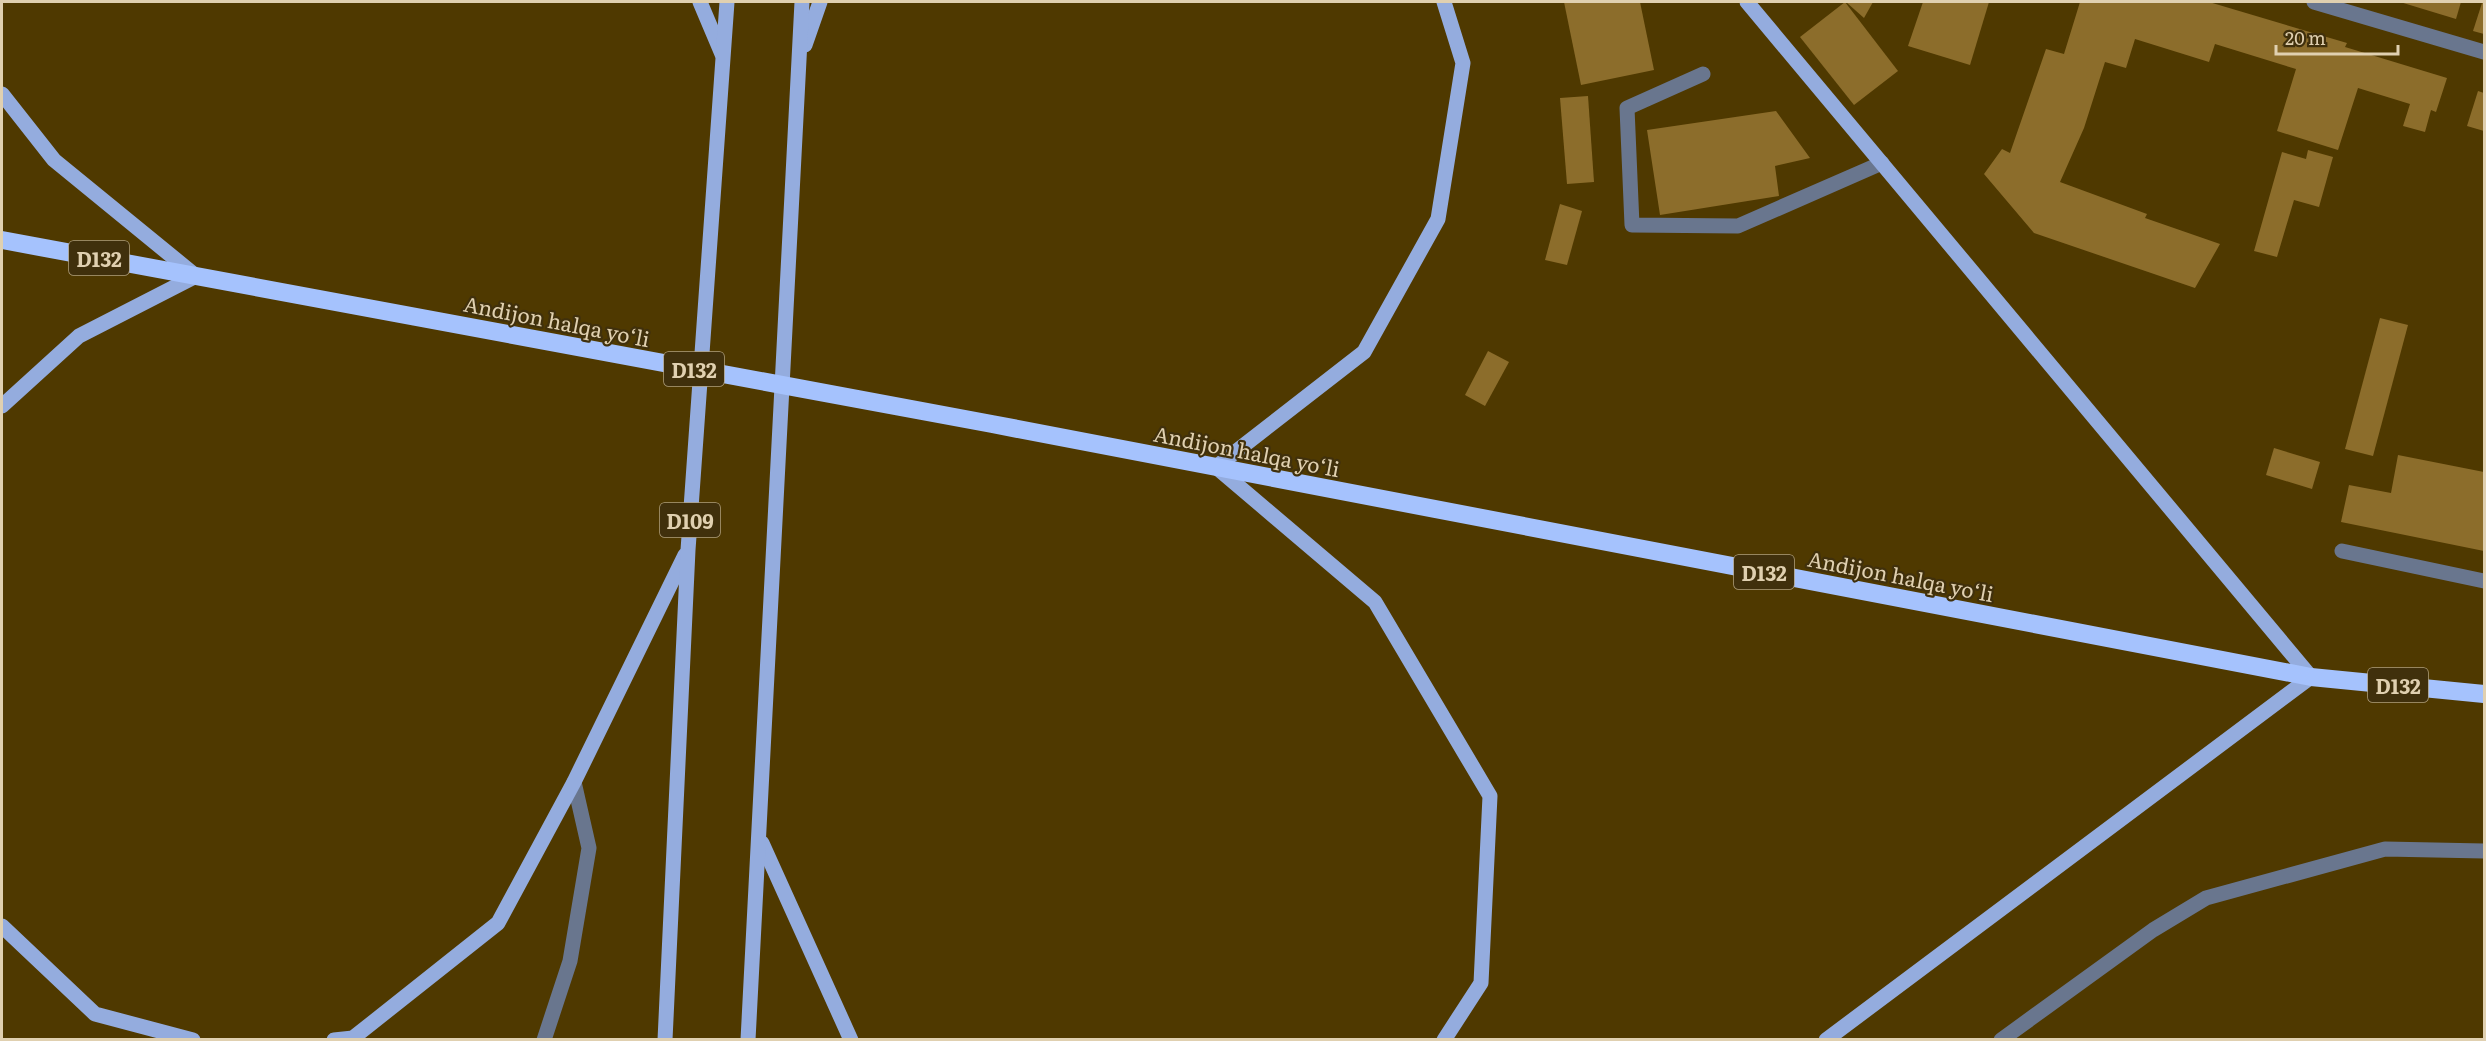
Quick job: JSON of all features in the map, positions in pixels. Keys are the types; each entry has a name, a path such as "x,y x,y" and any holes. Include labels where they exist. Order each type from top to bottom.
{"highway":[{"name":"Andijon halqa yo‘li","path":"2,240 992,424 2311,677 2484,694"}],"main road":[{"path":"700,2 724,59"},
{"name":"D109","path":"665,1040 688,550 727,2"},
{"path":"748,1040 802,2"},
{"path":"799,62 820,2"},
{"path":"1444,2 1463,63 1438,219 1364,352 1216,467 1375,602 1490,796 1481,983 1444,1040"},
{"path":"1747,2 2311,677 1826,1040"},
{"path":"2,94 54,160 196,276 79,336 2,406"},
{"path":"334,1040 353,1038 498,923 574,782 688,550"},
{"path":"760,839 851,1040"},
{"path":"2,926 95,1014 193,1040"}],"lane":[{"path":"2314,2 2484,52"},
{"path":"1703,74 1627,108 1632,225 1738,226 1882,163"},
{"path":"2342,551 2484,581"},
{"path":"544,1040 570,961 589,848 574,782"},
{"path":"2001,1040 2153,930 2206,898 2385,849 2484,851"}],"building":[{"path":"1564,2 1640,2 1654,70 1581,85"},
{"path":"1845,2 1898,71 1854,105 1800,37"},
{"path":"1846,2 1873,2 1864,18"},
{"path":"1923,2 1989,2 1970,65 1908,46"},
{"path":"2080,2 2209,2 2347,43 2345,47 2447,78 2436,112 2431,110 2425,132 2403,126 2410,104 2358,88 2338,150 2277,131 2296,69 2215,44 2209,62 2135,39 2126,68 2105,62 2084,128 2060,182 2147,214 2145,218 2220,244 2195,288 2034,233 1984,174 2002,149 2010,153 2046,49 2064,54"},
{"path":"2400,2 2461,2 2456,19"},
{"path":"2482,3 2484,4 2484,34 2473,31"},
{"path":"2478,91 2484,93 2484,131 2467,126"},
{"path":"1588,96 1594,182 1567,184 1560,98"},
{"path":"1776,111 1810,158 1775,166 1779,196 1660,215 1647,130"},
{"path":"2308,150 2333,157 2319,207 2294,200 2277,257 2254,251 2282,152 2306,159"},
{"path":"1560,204 1582,211 1567,265 1545,260"},
{"path":"2380,318 2408,325 2373,456 2345,449"},
{"path":"1488,351 1509,362 1485,406 1465,395"},
{"path":"2274,448 2320,462 2312,489 2266,475"},
{"path":"2398,455 2484,472 2484,551 2341,522 2349,485 2391,493"}]}
